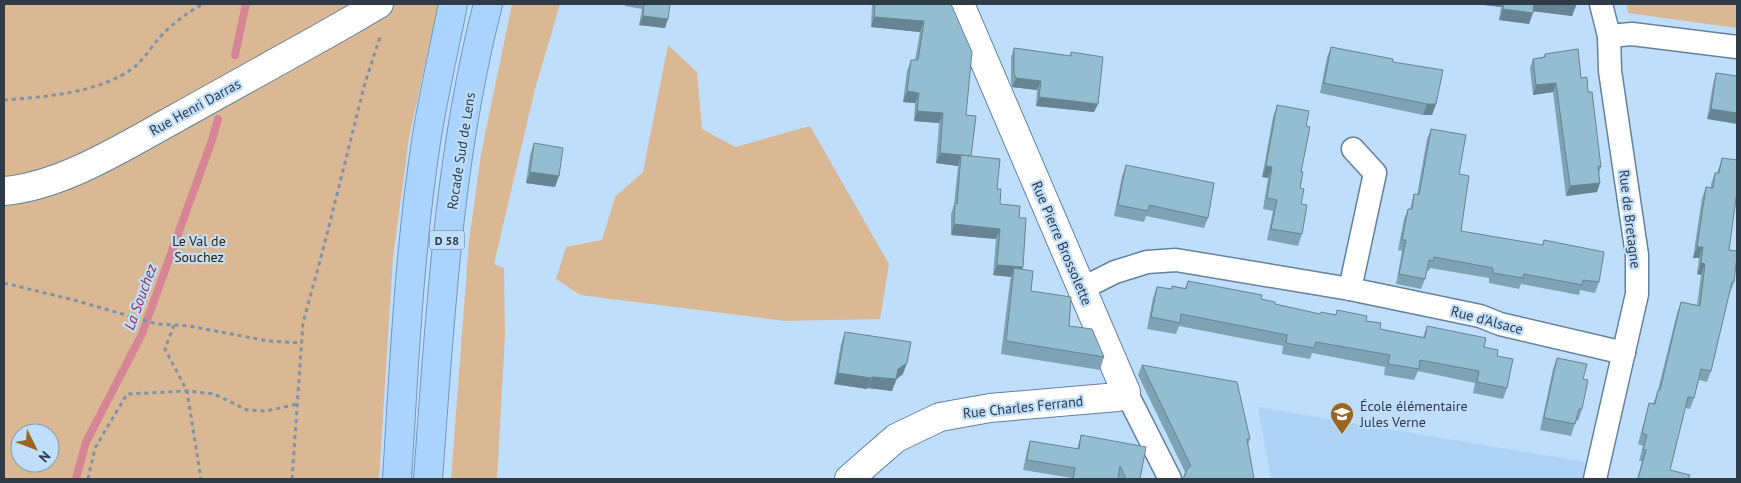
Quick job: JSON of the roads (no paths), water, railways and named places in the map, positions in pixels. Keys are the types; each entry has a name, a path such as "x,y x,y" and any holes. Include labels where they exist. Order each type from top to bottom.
{"highway":[{"name":"D 58","path":"397,479 404,360 415,230 426,141 454,4"},
{"name":"Rocade Sud de Lens","path":"428,479 447,241 459,148 488,4"}],"street":[{"name":"Rue Henri Darras","path":"4,191 53,179 103,158 379,4"},
{"name":"Rue Pierre Brossolette","path":"960,4 1126,392 1170,479"},
{"name":"Rue de Bretagne","path":"1597,471 1637,294 1637,255 1610,71 1609,36 1601,4"},
{"path":"1609,36 1632,34 1737,47"},
{"path":"1350,289 1375,173 1353,149"},
{"name":"Rue d'Alsace","path":"1081,289 1115,272 1146,262 1176,260 1350,289 1480,316 1500,324 1624,353"},
{"name":"Rue Charles Ferrand","path":"849,479 896,438 940,417 990,408 1118,397 1126,392"}],"waterway":[{"name":"La Souchez","path":"235,55 246,4"},
{"name":"La Souchez","path":"76,479 86,442 142,334 218,119"}],"place":[{"name":"École élémentaire Jules Verne","path":"1342,435"}],"park label":[{"name":"Le Val de Souchez","path":"199,250"}]}
